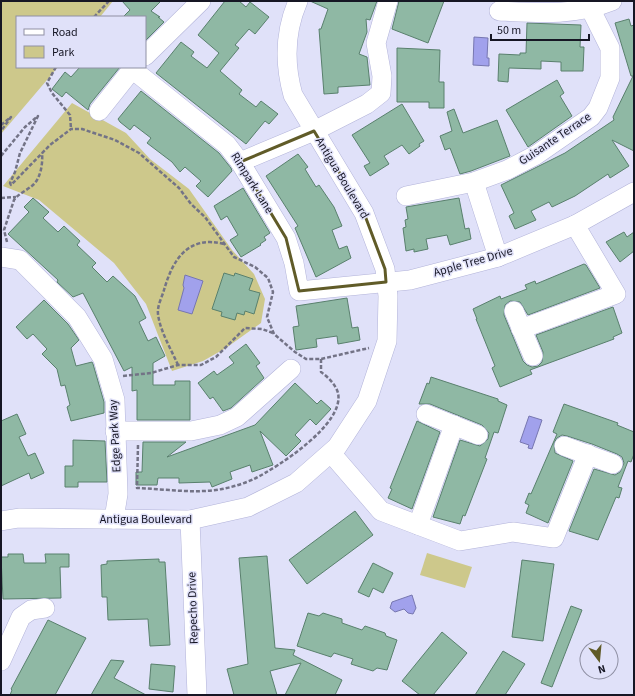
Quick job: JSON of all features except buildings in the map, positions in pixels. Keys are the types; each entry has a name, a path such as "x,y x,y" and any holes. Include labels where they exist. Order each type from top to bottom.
{"street":[{"path":"146,55 201,1"},
{"name":"Antigua Boulevard","path":"1,520 19,518 190,520 248,507 296,483 331,453 337,447 367,401 386,341 388,296 385,269 364,212 293,95 288,77 286,48 291,18 298,1"},
{"path":"240,162 314,131 367,104 381,94 382,76 376,43 388,1"},
{"path":"499,12 555,14 590,8 612,1"},
{"name":"Guisante Terrace","path":"406,196 474,182 507,170 536,155 591,117 598,108 610,78 610,48 590,8"},
{"path":"99,111 134,68"},
{"name":"Rimpark Lane","path":"141,68 227,145 240,162 286,238 294,263 299,291"},
{"path":"474,182 498,257"},
{"name":"Apple Tree Drive","path":"299,291 410,280 498,257 575,225 634,192"},
{"path":"521,329 616,294 575,225"},
{"name":"Edge Park Way","path":"6,258 20,260 76,317 103,359 115,400 118,494 114,519"},
{"path":"514,311 533,356"},
{"path":"115,431 191,431 220,425 237,418 291,369"},
{"path":"426,414 478,435"},
{"path":"418,525 454,425"},
{"path":"564,446 613,464"},
{"path":"331,453 381,511 460,541 513,532 554,538 588,454"},
{"name":"Repecho Drive","path":"190,520 197,695"},
{"path":"2,658 21,617 31,610 45,608"}],"path":[{"path":"95,16 109,1"},
{"path":"55,68 47,83 52,93 70,115 70,129"},
{"path":"1,156 25,127 38,116 20,153 15,172 10,183 11,185 42,152 70,129 82,128 115,140 139,153 179,188 191,204 205,217 234,257 255,267 268,278 273,292 267,317 274,334"},
{"path":"1,125 11,117 1,131"},
{"path":"1,198 16,197 35,183 41,168 42,152"},
{"path":"6,258 4,230 16,197"},
{"path":"178,365 160,326 158,311 168,275 179,257 194,244 215,242 224,244"},
{"path":"109,379 151,373 178,365 201,365 216,357 245,328 262,329 274,334 306,359 322,359 369,348 384,348"},
{"path":"138,431 137,488 200,491 223,489 253,480 284,462 304,446 327,424 337,405 338,393 330,378 322,372 322,359"}],"highlighted area":[{"path":"314,131 364,213 385,269 386,282 299,291 286,238 240,162"}],"green space":[{"path":"1,1 113,1 101,16 16,16 16,68 57,68 1,134"},
{"path":"72,103 126,133 150,159 189,189 232,250 254,274 265,299 261,323 226,348 203,361 172,371 146,304 114,263 39,200 3,186"},
{"path":"427,553 472,567 465,588 420,575"}],"water":[{"path":"474,37 488,38 487,58 489,58 489,66 473,65"},
{"path":"185,275 203,281 192,314 178,310 184,288 183,285"},
{"path":"529,416 542,420 532,449 528,448 529,445 520,442"},
{"path":"412,595 416,608 413,614 408,613 404,609 395,612 390,608 392,602"}]}
